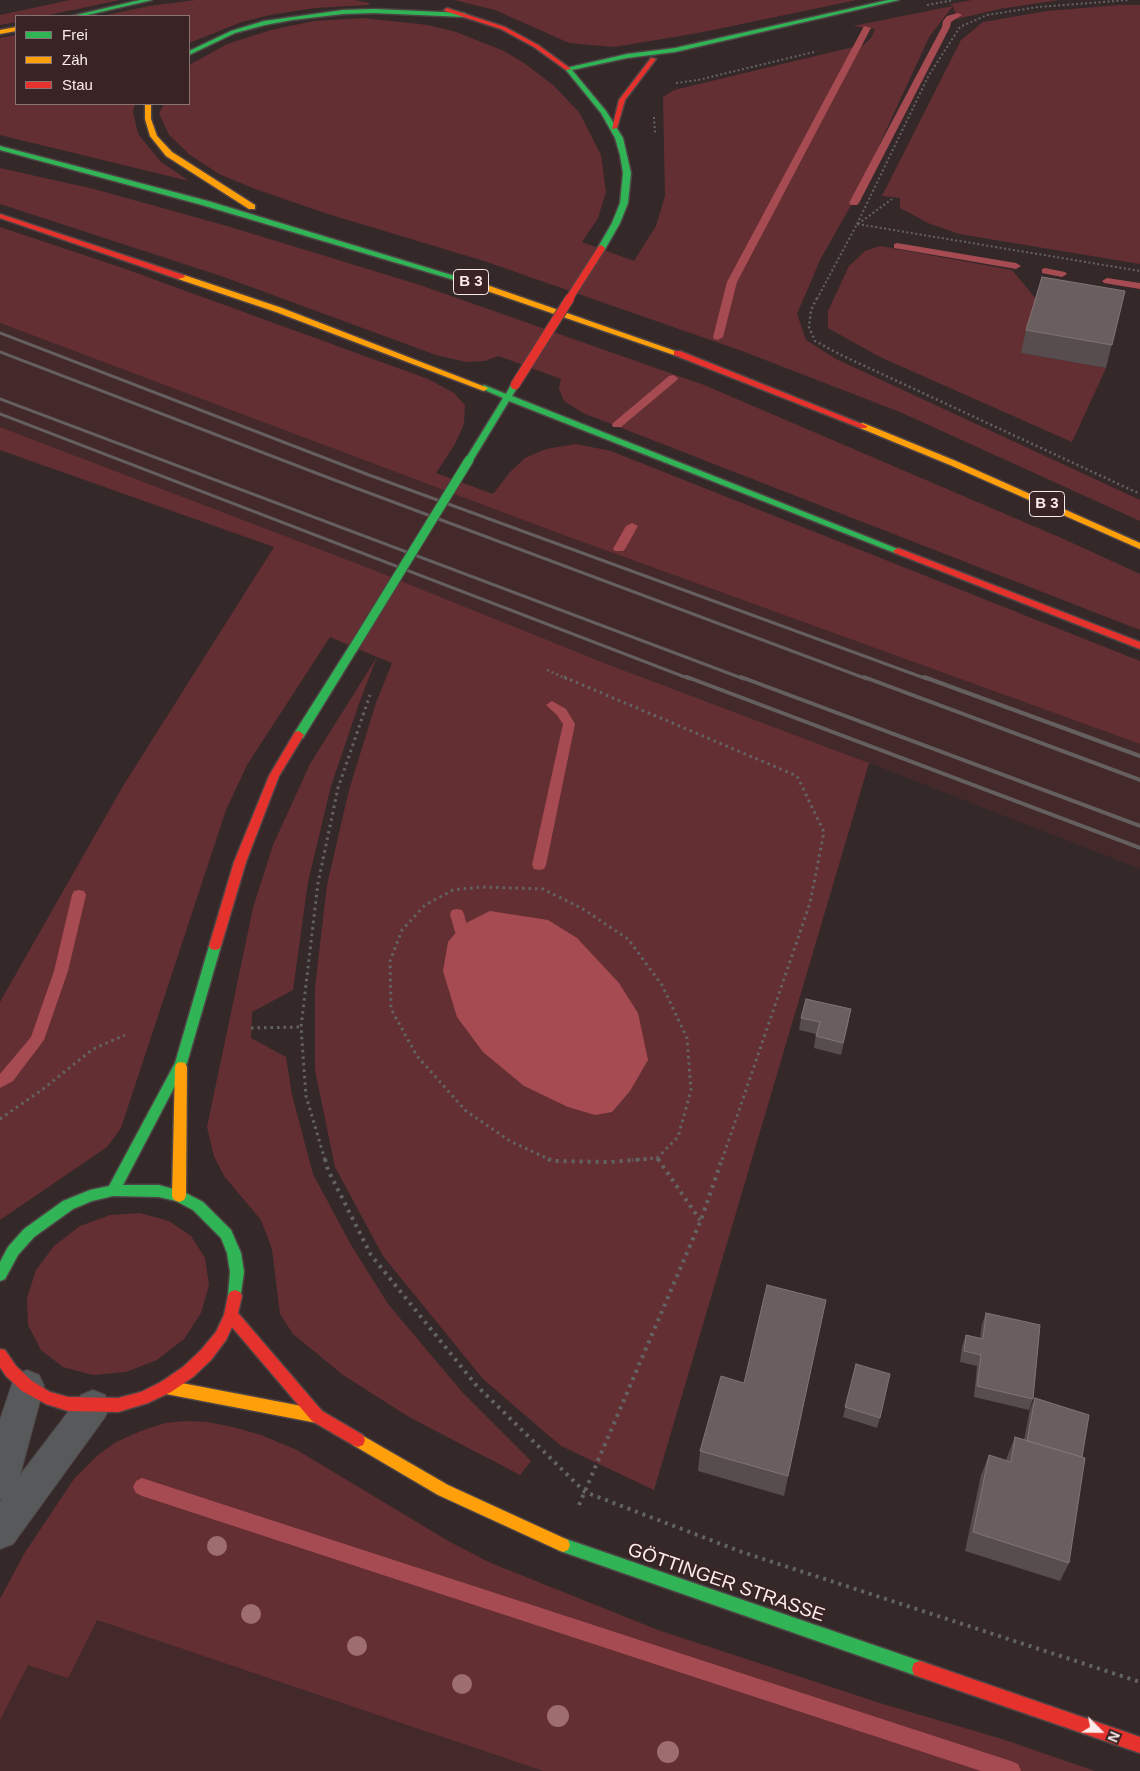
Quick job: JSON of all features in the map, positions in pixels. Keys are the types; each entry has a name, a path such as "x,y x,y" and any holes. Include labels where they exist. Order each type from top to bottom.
{"main road":[{"path":"80,15 149,0"},
{"path":"571,72 627,56 674,50 896,0"},
{"path":"113,1190 181,1063 240,862 274,776 621,214 627,183 624,155 614,128 594,98 571,72 536,46 503,28 413,1"},
{"path":"190,52 203,44 233,32 264,23 292,18 374,11 464,15"},
{"path":"0,32 15,29"},
{"path":"571,72 653,58 674,50"},
{"path":"614,128 622,100 653,58"},
{"path":"148,105 148,119 154,136 169,154 283,226"},
{"name":"B 3","path":"0,148 205,203 443,273 535,303 721,370 953,462 1140,546"},
{"name":"B 3","path":"0,153 48,162"},
{"path":"0,216 279,310 1140,646"},
{"path":"179,1196 181,1063"},
{"path":"0,1276 14,1251 29,1233 68,1205 90,1196 113,1190 136,1189 159,1191 179,1196 198,1206 214,1219 226,1234 234,1253 237,1272 236,1294 231,1315 221,1336 206,1355 188,1372 166,1387 143,1398 118,1405 68,1404 46,1397 27,1386 11,1371 0,1355"},
{"path":"0,1254 14,1251"},
{"name":"GÖTTINGER STRASSE","path":"231,1315 317,1416 443,1490 562,1545 1140,1745"},
{"name":"GÖTTINGER STRASSE","path":"166,1387 317,1416"}],"street":[{"path":"0,1482 27,1386"},
{"path":"0,1531 93,1406"}],"path":[{"path":"1129,0 1038,7 987,15 960,27 929,75 857,224 811,310 809,327 815,341 860,364 1140,494"},
{"path":"857,224 892,199"},
{"path":"857,224 1140,271"},
{"path":"547,670 797,776 824,832 810,903 701,1220 586,1492"},
{"path":"371,693 338,788 318,883 301,1027 306,1096 328,1170 371,1256 476,1385 586,1492 742,1552 1140,1682"},
{"path":"481,887 543,889 584,909 628,939 662,985 687,1038 691,1090 678,1137 657,1158 610,1162 553,1161 510,1141 466,1111 417,1056 391,1009 390,961 402,930 425,905 453,890 481,887"},
{"path":"251,1028 301,1027"},
{"path":"0,1119 44,1089 93,1049 125,1035"},
{"path":"657,1158 701,1220"}],"shaded area":[{"path":"70,0 120,0 49,15 15,15 15,22 0,25 0,15"},
{"path":"196,0 354,0 370,3 368,5 315,8 270,15 242,22 190,43 190,15 107,15 149,6"},
{"path":"454,0 857,0 698,33 614,47 569,43 495,10"},
{"path":"972,0 1059,0 999,9 957,19 953,6 950,4"},
{"path":"1140,5 1140,264 959,234 928,223 900,208 900,198 882,196 961,40 983,22 1047,11"},
{"path":"953,6 929,37 854,200 820,260 797,314 806,340 836,359 1140,500 1140,521 900,412 742,351 484,261 328,214 255,189 219,174 190,155 169,135 159,113 163,105 190,105 191,64 227,44 271,30 314,21 363,18 428,25 456,32 504,51 524,63 553,85 579,112 601,155 606,192 598,218 582,242 634,261 656,226 665,196 663,97 674,90 862,46 871,38 875,29 853,26"},
{"path":"15,35 15,105 135,105 133,111 138,134 160,161 189,181 0,135 0,38"},
{"path":"0,168 94,189 227,226 420,285 704,385 1066,540 1140,574 1140,630 583,413 564,401 559,389 561,379 498,356 485,361 466,362 436,355 221,276 0,204"},
{"path":"0,227 120,267 428,379 454,393 465,405 464,424 455,444 436,473 493,494 510,472 525,458 546,449 576,444 611,451 1140,661 1140,744 558,533 0,323"},
{"path":"880,246 1012,270 1037,300 1021,353 1106,368 1072,442 880,357 828,328 828,311 849,266 865,251"},
{"path":"0,323 558,533 1140,744 1140,869 869,763 612,666 366,567 0,427"},
{"path":"0,427 366,567 612,666 869,763 654,1490 561,1446 483,1379 383,1256 335,1167 315,1070 315,987 327,885 349,790 376,703 392,663 330,637 247,765 226,810 121,1128 107,1147 0,1220 0,1002 123,786 274,547 0,450"},
{"path":"377,657 331,786 308,882 293,990 252,1012 251,1038 286,1057 292,1095 313,1174 351,1245 388,1304 463,1393 531,1461 520,1475 409,1417 343,1375 293,1334 280,1314 272,1249 261,1220 224,1176 214,1156 207,1127 253,908 273,845 310,764"},
{"path":"490,911 548,920 577,938 619,983 638,1013 648,1060 630,1091 612,1112 595,1115 568,1107 524,1086 483,1052 457,1017 443,971 448,942 462,925"},
{"path":"140,1213 169,1221 191,1236 205,1258 209,1285 201,1313 184,1339 157,1360 126,1372 93,1375 63,1367 41,1350 28,1325 27,1298 36,1270 54,1246 80,1226 110,1215"},
{"path":"207,1422 233,1427 261,1435 297,1450 450,1542 491,1563 658,1630 883,1704 1002,1739 1095,1771 543,1771 97,1620 68,1678 28,1665 0,1720 0,1599 24,1554 74,1479 98,1455 116,1442 141,1431 165,1423"},
{"path":"0,1599 97,1620 543,1771 0,1771"}],"building":[{"path":"1042,277 1125,291 1112,345 1026,330"},
{"path":"806,999 851,1009 843,1043 816,1036 820,1022 801,1018"},
{"path":"767,1285 826,1300 788,1476 700,1451 721,1376 744,1383"},
{"path":"986,1313 1040,1325 1033,1399 977,1386 981,1355 964,1351 966,1335 983,1339"},
{"path":"856,1364 890,1374 880,1418 845,1407"},
{"path":"1035,1398 1089,1415 1082,1457 1027,1441"},
{"path":"1015,1437 1085,1458 1069,1563 973,1532 989,1455 1011,1462"}],"waterway":[{"path":"854,203 946,27 947,21 958,15"},
{"path":"718,337 732,282 867,28"},
{"path":"897,246 1016,266"},
{"path":"1045,271 1062,274"},
{"path":"1107,281 1140,286"},
{"path":"617,425 673,378"},
{"path":"619,549 632,526"},
{"path":"539,865 569,724 562,712 552,705"},
{"path":"0,1082 8,1077 37,1040 61,971 79,895"},
{"path":"457,914 462,932 471,943"},
{"path":"142,1487 1011,1771"}],"railway":[{"path":"0,333 369,475 927,679"},
{"path":"0,352 337,481 867,679"},
{"path":"0,399 744,679"},
{"path":"0,414 690,679"},
{"path":"687,677 1140,848"},
{"path":"741,677 1140,826"},
{"path":"864,677 1140,780"},
{"path":"924,677 1140,756"}],"traffic: fast":[{"path":"80,15 149,0"},
{"path":"568,69 627,56 675,50 896,0"},
{"path":"190,53 233,32 264,23 292,18 343,12 374,11 464,15"},
{"path":"568,69 604,112 619,138 624,155 627,173 624,203 616,223 601,249"},
{"path":"0,148 205,203 464,280"},
{"path":"469,460 515,385"},
{"path":"484,388 898,551"},
{"path":"354,647 469,460"},
{"path":"299,735 354,647"},
{"path":"113,1190 181,1063 215,946"},
{"path":"0,1275 13,1251 29,1233 68,1205 90,1196 113,1190 159,1191 179,1196 198,1206 226,1234 234,1253 237,1272 235,1296"},
{"path":"563,1545 920,1669"}],"traffic: slow":[{"path":"0,32 15,29"},
{"path":"148,105 148,119 154,136 169,154 252,207"},
{"path":"181,277 279,310 484,388"},
{"path":"464,280 677,353"},
{"path":"863,426 953,463 1140,546"},
{"path":"179,1196 181,1067"},
{"path":"166,1387 317,1416"},
{"path":"358,1440 443,1490 563,1545"}],"traffic: jam":[{"path":"447,10 503,28 536,46 568,69"},
{"path":"614,128 622,100 653,59"},
{"path":"0,216 181,277"},
{"path":"515,385 601,249"},
{"path":"677,353 863,426"},
{"path":"898,551 1140,646"},
{"path":"215,946 240,862 274,776 299,735"},
{"path":"0,1355 11,1371 27,1386 46,1397 68,1404 118,1405 143,1398 166,1387 188,1372 206,1355 221,1336 231,1315 235,1296"},
{"path":"231,1315 317,1416 358,1440"},
{"path":"920,1669 1140,1745"}]}
